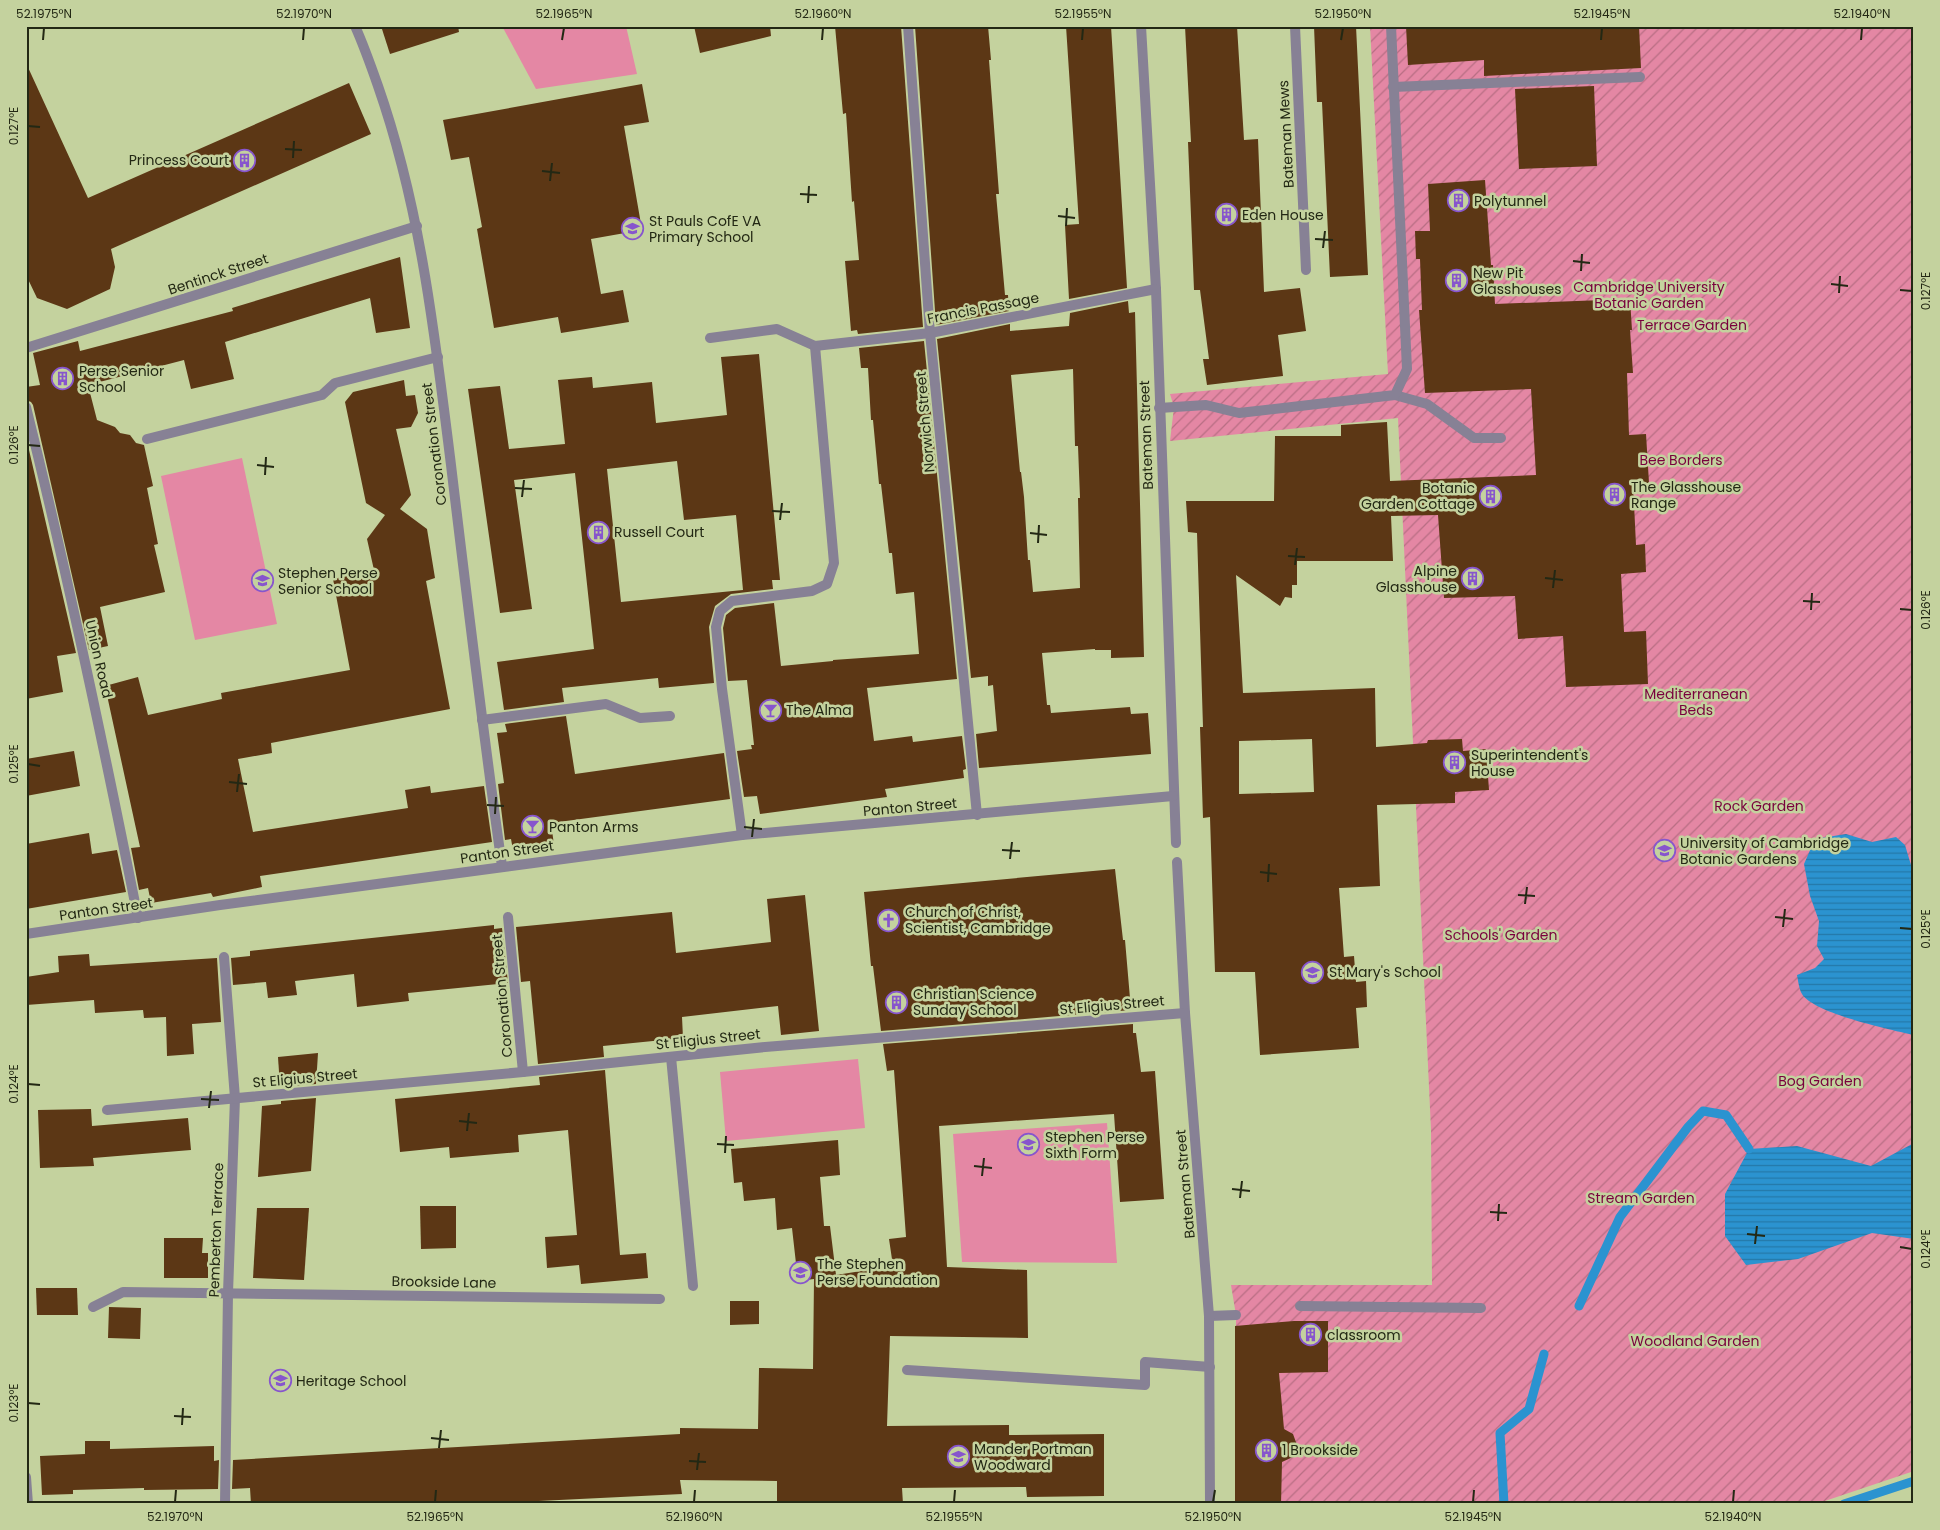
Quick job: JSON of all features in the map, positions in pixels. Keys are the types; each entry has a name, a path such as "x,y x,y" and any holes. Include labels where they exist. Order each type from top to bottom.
{"street":[{"name":"Coronation Street","path":"355,26 393,130 417,226 438,357 482,720 502,866"},
{"name":"Norwich Street","path":"908,26 930,333 977,815"},
{"name":"Bateman Street","path":"1141,26 1156,289 1176,843"},
{"name":"Bateman Mews","path":"1295,26 1306,270"},
{"path":"1391,26 1407,370 1395,395"},
{"path":"1393,88 1640,77"},
{"name":"Bentinck Street","path":"26,348 417,226"},
{"name":"Francis Passage","path":"815,346 930,333 1156,289"},
{"path":"710,338 777,329 815,346 834,563 827,584 812,591 732,602 720,611 716,627 722,689 742,835"},
{"path":"147,439 322,395 335,383 438,357"},
{"path":"1159,408 1206,405 1239,413 1395,395 1427,404 1474,438 1501,438"},
{"name":"Union Road","path":"26,407 51,506 94,698 138,918"},
{"path":"482,720 606,704 640,718 670,716"},
{"name":"Panton Street","path":"26,934 502,866 742,835 1173,796"},
{"name":"Bateman Street","path":"1177,862 1185,1012 1209,1316 1210,1504"},
{"name":"Coronation Street","path":"508,917 523,1072"},
{"name":"Pemberton Terrace","path":"224,957 235,1098 228,1293 225,1504"},
{"name":"St Eligius Street","path":"107,1110 523,1072 775,1046 1185,1012"},
{"path":"671,1057 693,1286"},
{"name":"Brookside Lane","path":"93,1307 123,1292 660,1299"},
{"path":"1300,1306 1481,1308"},
{"path":"1209,1316 1236,1315"},
{"path":"907,1370 1145,1385 1145,1362 1210,1367"},
{"path":"26,1476 28,1504"}],"green space":[{"path":"502,26 626,26 637,74 536,89"},
{"name":"Cambridge University Botanic Garden","path":"1370,26 1914,26 1914,1471 1816,1504 1235,1504 1236,1315 1231,1285 1432,1285 1431,1130 1398,418 1170,441 1174,407 1170,394 1388,374"},
{"path":"242,458 277,624 195,640 161,476"},
{"path":"858,1059 865,1128 726,1141 720,1072"},
{"path":"1107,1123 1117,1263 962,1262 953,1134"}],"water":[{"path":"1846,834 1872,842 1896,837 1905,845 1911,865 1914,892 1914,1035 1871,1025 1836,1014 1809,1001 1800,990 1797,975 1815,968 1824,959 1817,946 1819,921 1810,896 1804,864 1815,839"},
{"path":"1914,1143 1914,1239 1872,1233 1798,1259 1746,1265 1725,1236 1725,1194 1749,1149 1797,1146 1871,1166"}],"building":[{"path":"381,26 458,26 459,32 390,54"},
{"path":"694,26 770,26 771,36 700,53"},
{"path":"835,26 901,26 923,327 858,334 857,330 851,331 845,261 859,260 854,201 852,202 846,113 843,114"},
{"path":"915,26 988,26 999,194 996,194 1005,295 1008,295 1009,311 936,325"},
{"path":"1066,26 1111,26 1127,288 1069,299 1065,225 1079,224"},
{"path":"1185,26 1237,26 1244,140 1258,139 1264,292 1300,288 1306,331 1278,335 1283,376 1207,385 1203,359 1209,359 1200,290 1194,290 1188,142 1191,142"},
{"path":"1314,26 1356,26 1368,275 1330,277 1322,102 1317,102"},
{"path":"1406,26 1639,26 1641,68 1484,76 1484,60 1408,65"},
{"path":"26,63 88,198 349,83 371,134 111,249 115,267 110,289 67,309 37,298 26,275"},
{"path":"642,84 649,122 624,126 642,230 591,239 601,294 623,290 629,322 561,333 558,317 494,328 477,229 482,227 469,157 451,160 443,120"},
{"path":"1594,86 1597,166 1519,169 1515,89"},
{"path":"1485,180 1495,304 1630,299 1633,373 1627,373 1629,435 1646,434 1649,483 1633,483 1636,545 1645,544 1646,572 1621,574 1624,632 1646,631 1648,684 1566,687 1563,636 1518,639 1515,596 1444,598 1438,515 1391,516 1393,561 1297,561 1297,585 1292,585 1292,598 1285,597 1280,606 1236,575 1243,693 1375,688 1376,747 1427,743 1428,740 1462,739 1463,751 1486,749 1489,790 1455,792 1455,803 1377,805 1380,886 1339,888 1344,957 1354,956 1356,982 1366,981 1367,1007 1356,1008 1359,1048 1260,1055 1255,972 1215,972 1210,817 1203,818 1200,727 1203,727 1197,533 1188,532 1186,501 1274,501 1275,436 1341,436 1341,425 1387,422 1390,481 1536,475 1531,389 1425,393 1419,310 1422,310 1420,259 1416,259 1415,231 1430,231 1428,184","holes":["1312,739 1314,792 1239,794 1239,741"]},
{"path":"400,257 410,328 376,333 370,298 225,342 234,379 191,389 184,360 88,385 97,420 115,427 120,433 130,435 136,443 144,445 153,486 147,488 158,544 154,545 165,592 100,607 108,646 89,650 33,405 26,400 26,387 40,385 33,353 78,341 80,351 233,311 232,308"},
{"path":"1128,301 1129,313 1135,312 1144,657 1111,658 1111,650 1095,649 1042,653 1047,705 1050,705 1051,713 1130,707 1131,714 1148,713 1151,754 979,768 976,734 997,731 993,685 988,686 988,676 971,678 937,339 1010,324 1010,331 1069,326 1070,313","holes":["1073,369 1075,446 1078,446 1080,498 1078,498 1080,588 1033,592 1030,560 1028,560 1024,497 1011,375"]},
{"path":"924,341 957,679 867,688 874,741 912,736 913,742 962,736 966,769 963,770 964,778 885,789 887,797 760,814 757,796 744,797 737,751 752,749 751,745 754,745 747,680 728,681 723,628 726,615 735,608 774,603 781,666 919,654 914,592 896,594 892,553 889,553 881,484 879,484 873,420 871,420 868,368 861,368 859,348"},
{"path":"759,354 780,580 772,580 773,589 731,594 715,606 709,627 714,683 659,688 658,678 562,688 564,702 504,710 497,662 594,649 575,473 514,480 532,609 500,613 468,389 500,386 509,449 565,444 558,380 592,377 593,388 652,382 656,423 727,415 721,357","holes":["677,461 684,520 736,515 743,590 621,602 607,469"]},
{"path":"404,380 406,396 415,395 418,413 411,427 396,429 411,495 400,509 427,529 435,578 426,581 450,709 271,743 272,753 238,759 253,832 408,808 405,790 430,786 431,793 484,786 492,842 260,876 262,887 213,897 211,893 151,903 148,888 139,890 131,848 140,847 105,686 138,677 148,715 222,699 221,693 350,670 333,579 374,570 367,539 385,515 366,503 345,402 353,392"},
{"path":"26,437 76,653 57,656 63,692 26,699"},
{"path":"566,716 575,774 724,753 730,799 551,823 554,845 513,850 511,839 505,840 498,784 504,783 497,733 507,732 505,724"},
{"path":"74,751 80,786 26,796 26,759"},
{"path":"89,833 92,854 117,850 126,892 26,909 26,844"},
{"path":"1115,869 1123,940 1125,940 1131,1010 881,1031 873,966 871,966 864,892"},
{"path":"805,895 819,1031 781,1035 778,1006 682,1017 683,1038 603,1046 604,1057 538,1064 530,981 521,982 516,927 672,912 676,953 771,942 767,899"},
{"path":"494,925 494,929 502,928 508,983 408,993 409,1001 357,1007 354,974 295,981 297,995 268,998 266,982 233,985 231,958 250,956 250,951"},
{"path":"89,954 90,966 217,958 221,1022 192,1024 194,1054 167,1056 166,1017 144,1018 143,1010 95,1013 94,1000 26,1005 26,977 59,972 58,956"},
{"path":"1133,1024 1141,1072 1155,1071 1164,1199 1120,1202 1114,1114 939,1126 947,1267 1027,1270 1028,1338 890,1336 887,1426 1009,1425 1009,1435 1104,1434 1104,1496 1027,1497 1026,1487 902,1488 903,1504 777,1504 777,1481 680,1480 682,1494 480,1504 251,1504 250,1488 232,1489 233,1460 680,1434 680,1428 758,1429 759,1368 813,1369 814,1279 798,1281 792,1228 777,1230 775,1198 744,1201 742,1182 734,1183 731,1149 838,1140 840,1175 820,1177 824,1226 830,1226 836,1275 893,1266 889,1239 906,1237 894,1070 887,1071 883,1044"},
{"path":"318,1053 316,1084 280,1087 278,1057"},
{"path":"605,1070 620,1255 646,1253 648,1278 581,1284 579,1265 547,1268 545,1237 577,1235 568,1130 518,1135 519,1152 450,1158 449,1147 400,1152 395,1099 540,1085 539,1077"},
{"path":"316,1098 311,1171 258,1177 262,1106 281,1104 281,1101"},
{"path":"91,1109 92,1126 188,1118 191,1150 93,1158 94,1166 40,1168 38,1110"},
{"path":"420,1206 456,1206 456,1248 421,1249"},
{"path":"257,1208 309,1208 304,1280 253,1278"},
{"path":"164,1238 203,1238 202,1253 208,1253 208,1278 164,1278"},
{"path":"36,1288 77,1288 78,1315 37,1315"},
{"path":"730,1301 759,1301 759,1324 730,1325"},
{"path":"109,1307 141,1308 140,1339 108,1338"},
{"path":"1294,1321 1328,1321 1328,1372 1279,1373 1284,1429 1293,1434 1297,1445 1295,1456 1282,1462 1281,1504 1235,1504 1235,1326"},
{"path":"85,1441 110,1441 110,1449 214,1446 214,1461 219,1460 218,1489 144,1490 144,1488 73,1490 73,1494 42,1495 40,1456 85,1454"}],"waterway":[{"path":"1579,1306 1620,1217 1688,1127 1703,1111 1726,1115 1749,1149"},
{"path":"1504,1504 1500,1433 1529,1409 1544,1354"},
{"path":"1844,1504 1914,1481"}],"place":[{"name":"Princess Court","path":"245,160"},
{"name":"Polytunnel","path":"1458,201"},
{"name":"Eden House","path":"1226,215"},
{"name":"St Pauls CofE VA Primary School","path":"633,229"},
{"name":"New Pit Glasshouses","path":"1457,281"},
{"name":"Perse Senior School","path":"63,379"},
{"name":"The Glasshouse Range","path":"1615,495"},
{"name":"Botanic Garden Cottage","path":"1491,496"},
{"name":"Russell Court","path":"598,532"},
{"name":"Alpine Glasshouse","path":"1473,579"},
{"name":"Stephen Perse Senior School","path":"262,581"},
{"name":"The Alma","path":"770,710"},
{"name":"Superintendent's House","path":"1455,763"},
{"name":"Panton Arms","path":"533,827"},
{"name":"University of Cambridge Botanic Gardens","path":"1664,851"},
{"name":"Church of Christ, Scientist, Cambridge","path":"889,920"},
{"name":"St Mary's School","path":"1313,972"},
{"name":"Christian Science Sunday School","path":"897,1002"},
{"name":"Stephen Perse Sixth Form","path":"1029,1145"},
{"name":"The Stephen Perse Foundation","path":"801,1272"},
{"name":"classroom","path":"1311,1335"},
{"name":"Heritage School","path":"280,1381"},
{"name":"1 Brookside","path":"1266,1450"},
{"name":"Mander Portman Woodward","path":"958,1457"}],"park label":[{"name":"Terrace Garden","path":"1692,325"},
{"name":"Bee Borders","path":"1681,460"},
{"name":"Mediterranean Beds","path":"1696,702"},
{"name":"Rock Garden","path":"1759,806"},
{"name":"Schools' Garden","path":"1501,935"},
{"name":"Bog Garden","path":"1820,1081"},
{"name":"Stream Garden","path":"1641,1198"},
{"name":"Woodland Garden","path":"1695,1341"}]}
